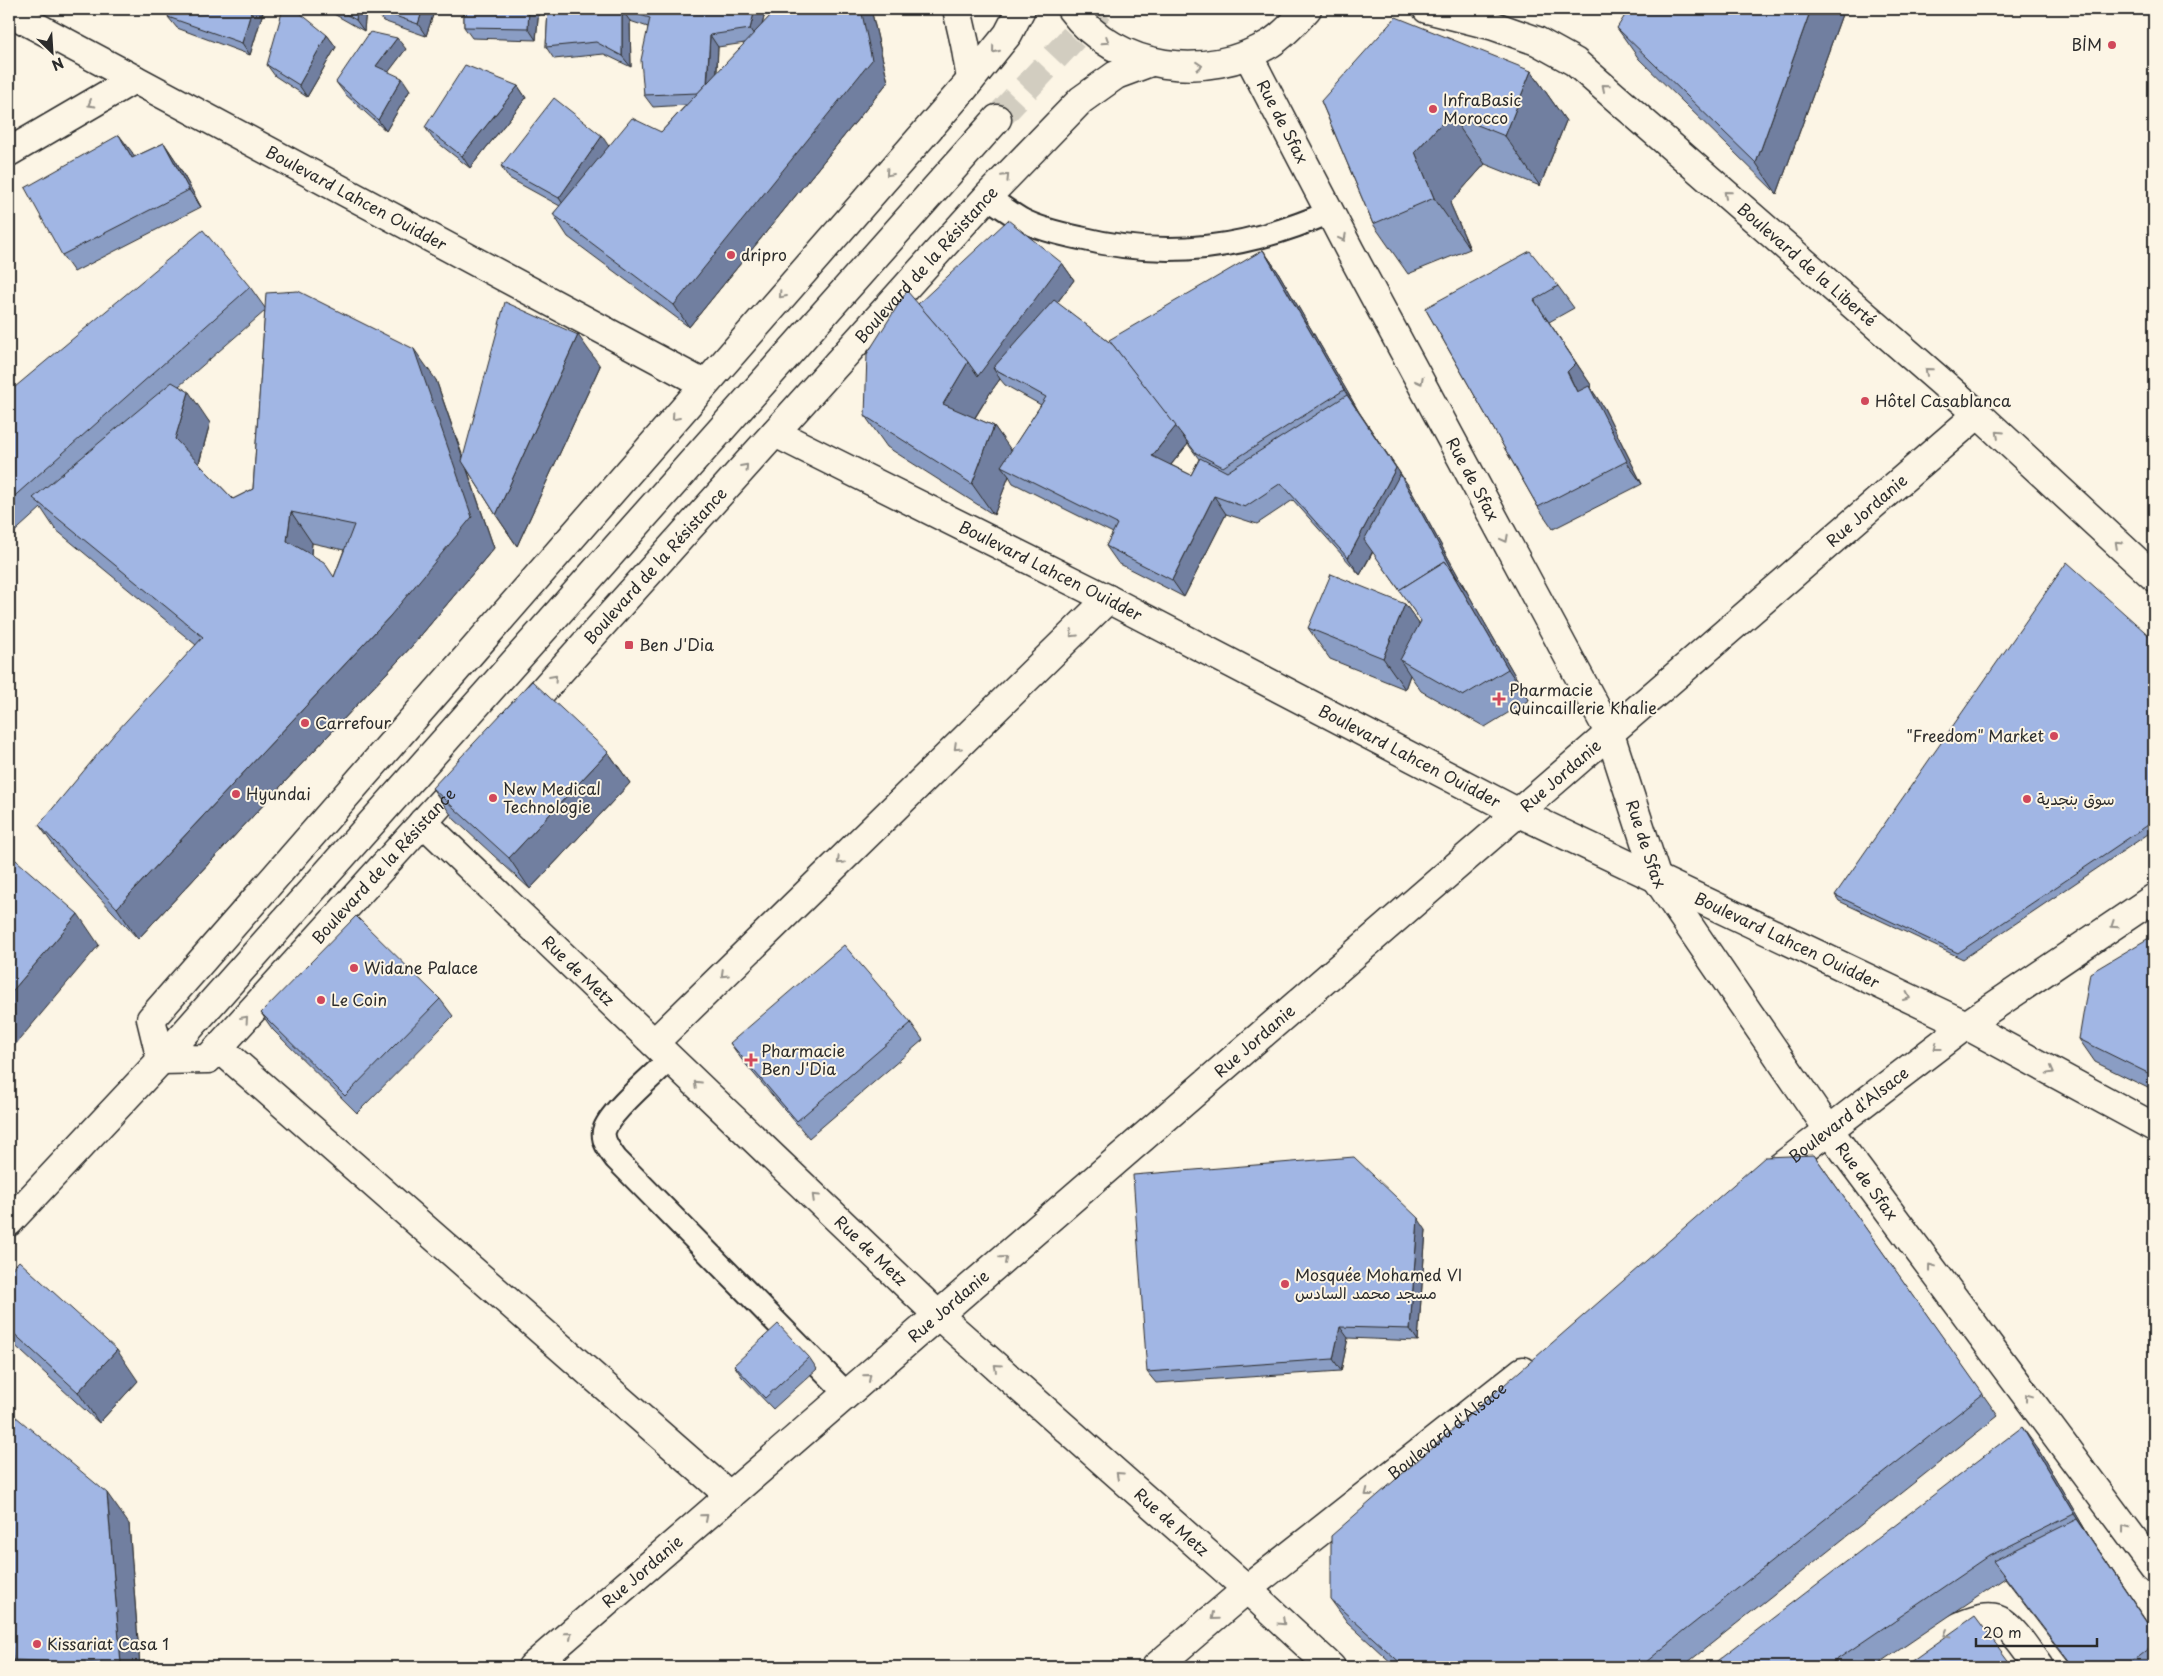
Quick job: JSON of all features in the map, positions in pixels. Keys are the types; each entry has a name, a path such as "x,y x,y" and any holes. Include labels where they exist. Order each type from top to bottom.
{"street":[{"path":"957,9 971,80"},
{"path":"161,1060 151,1019 971,80 1008,34 1021,9"},
{"path":"1071,9 1092,31 1110,44 1151,62 1194,67 1222,63 1248,55 1272,42 1293,25 1307,9"},
{"name":"Boulevard de la Liberté","path":"1427,9 1494,26 1537,41 1575,62 1978,414 2154,577"},
{"name":"Boulevard Lahcen Ouidder","path":"9,12 704,384"},
{"name":"Rue de Sfax","path":"1248,55 1330,212 1610,734 1657,879 1828,1129 2154,1567"},
{"name":"Boulevard de la Résistance","path":"503,734 987,197 1082,100 1116,75 1151,62"},
{"path":"9,152 134,79"},
{"path":"9,1222 161,1060 997,120"},
{"name":"Rue Jordanie","path":"532,1667 1978,414"},
{"name":"Boulevard Lahcen Ouidder","path":"775,433 1108,600 1519,813 1966,1025 2154,1127"},
{"path":"662,1051 1108,600"},
{"name":"Boulevard de la Résistance","path":"161,1060 208,1059 483,756"},
{"name":"Rue de Metz","path":"423,822 938,1315 1331,1667"},
{"name":"Boulevard d'Alsace","path":"1750,1191 1828,1129 1966,1025 2154,898"},
{"path":"219,1048 730,1496"},
{"name":"Boulevard d'Alsace","path":"1156,1667 1246,1589 1541,1356"},
{"path":"1896,1667 1960,1626 1987,1617 2001,1621 2039,1667"}],"lane":[{"path":"987,197 1023,220 1066,235 1106,245 1143,249 1220,246 1258,239 1295,227 1330,212"},
{"path":"662,1051 606,1124 604,1133 609,1150 847,1394"}],"building":[{"path":"171,9 252,9 242,43 168,17"},
{"path":"283,9 295,9 327,35 299,85 267,65"},
{"path":"337,9 357,9 356,20"},
{"path":"375,9 423,9 418,24"},
{"path":"464,9 529,9 528,28 464,27"},
{"path":"548,9 755,9 750,29 710,35 707,83 698,93 644,95 641,60 650,18 622,10 622,56 596,42 546,47"},
{"path":"774,9 861,9 872,60 674,305 553,214 632,118 661,132 772,14"},
{"path":"1629,9 1811,9 1756,163 1617,28"},
{"path":"1396,17 1531,71 1505,136 1450,114 1415,152 1434,198 1373,224 1321,101"},
{"path":"370,32 397,38 376,66 402,78 378,120 336,82"},
{"path":"465,65 518,86 462,156 425,127"},
{"path":"554,98 602,136 559,198 501,166"},
{"path":"119,135 132,158 164,143 189,190 62,255 25,188"},
{"path":"1008,220 1062,263 978,376 918,304"},
{"path":"203,230 250,287 9,501 9,392"},
{"path":"1263,250 1344,390 1223,467 1196,453 1109,340"},
{"path":"1530,251 1558,286 1534,300 1576,363 1567,372 1577,392 1589,386 1627,461 1538,507 1425,308"},
{"path":"298,291 414,349 472,517 391,615 117,908 39,825 116,732 203,637 33,498 172,382 189,392 175,439 233,499 253,489 266,293","holes":["291,512 354,525 334,577 324,562 287,541"]},
{"path":"907,291 968,362 943,404 994,426 972,484 865,416 867,354"},
{"path":"1054,300 1113,345 1176,426 1152,456 1191,475 1200,458 1227,472 1347,395 1396,468 1348,558 1281,483 1245,507 1214,496 1172,580 1106,546 1117,524 1001,466 1046,397 993,368"},
{"path":"505,302 578,335 496,515 462,461"},
{"path":"1400,474 1458,580 1445,561 1399,590 1364,540"},
{"path":"1445,561 1508,669 1463,696 1400,660 1421,621 1399,590"},
{"name":"\"Freedom\" Market","path":"2067,562 2154,640 2154,821 1958,953 1835,895"},
{"path":"1331,574 1405,604 1383,658 1308,628"},
{"path":"532,681 608,752 509,858 432,788"},
{"path":"9,854 78,914 9,995"},
{"path":"356,916 440,999 345,1096 261,1013"},
{"path":"2154,935 2154,1076 2079,1039 2090,973"},
{"path":"844,945 911,1023 797,1121 730,1043"},
{"path":"1814,1155 1983,1394 1640,1667 1405,1667 1331,1600 1331,1536 1765,1157"},
{"name":"Mosquée Mohamed VI مسجد محمد السادس","path":"1354,1157 1418,1218 1410,1329 1340,1327 1333,1359 1147,1372 1133,1175"},
{"path":"19,1261 117,1350 78,1392 9,1329 9,1272"},
{"path":"778,1324 809,1357 765,1398 734,1365"},
{"path":"9,1411 107,1493 121,1664 13,1660 9,1620"},
{"path":"2022,1427 2074,1514 1989,1556 1826,1667 1709,1667"},
{"path":"2077,1519 2154,1632 2154,1644 2125,1667 2074,1667 1993,1561"},
{"path":"1975,1616 2013,1667 1903,1667"}],"tunnel":[{"path":"997,119 1100,9"}],"place":[{"name":"BİM","path":"2112,45"},
{"name":"InfraBasic Morocco","path":"1433,109"},
{"name":"dripro","path":"731,255"},
{"name":"Hôtel Casablanca","path":"1865,401"},
{"name":"Ben J'Dia","path":"629,645"},
{"name":"Pharmacie Quincaillerie Khalie","path":"1499,699"},
{"name":"Carrefour","path":"305,723"},
{"name":"\"Freedom\" Market","path":"2054,736"},
{"name":"Hyundai","path":"236,794"},
{"name":"New Medical Technologie","path":"493,798"},
{"name":"سوق بنجدية","path":"2027,799"},
{"name":"Widane Palace","path":"354,968"},
{"name":"Le Coin","path":"321,1000"},
{"name":"Pharmacie Ben J'Dia","path":"751,1060"},
{"name":"Mosquée Mohamed VI مسجد محمد السادس","path":"1285,1284"},
{"name":"Kissariat Casa 1","path":"37,1644"}]}
